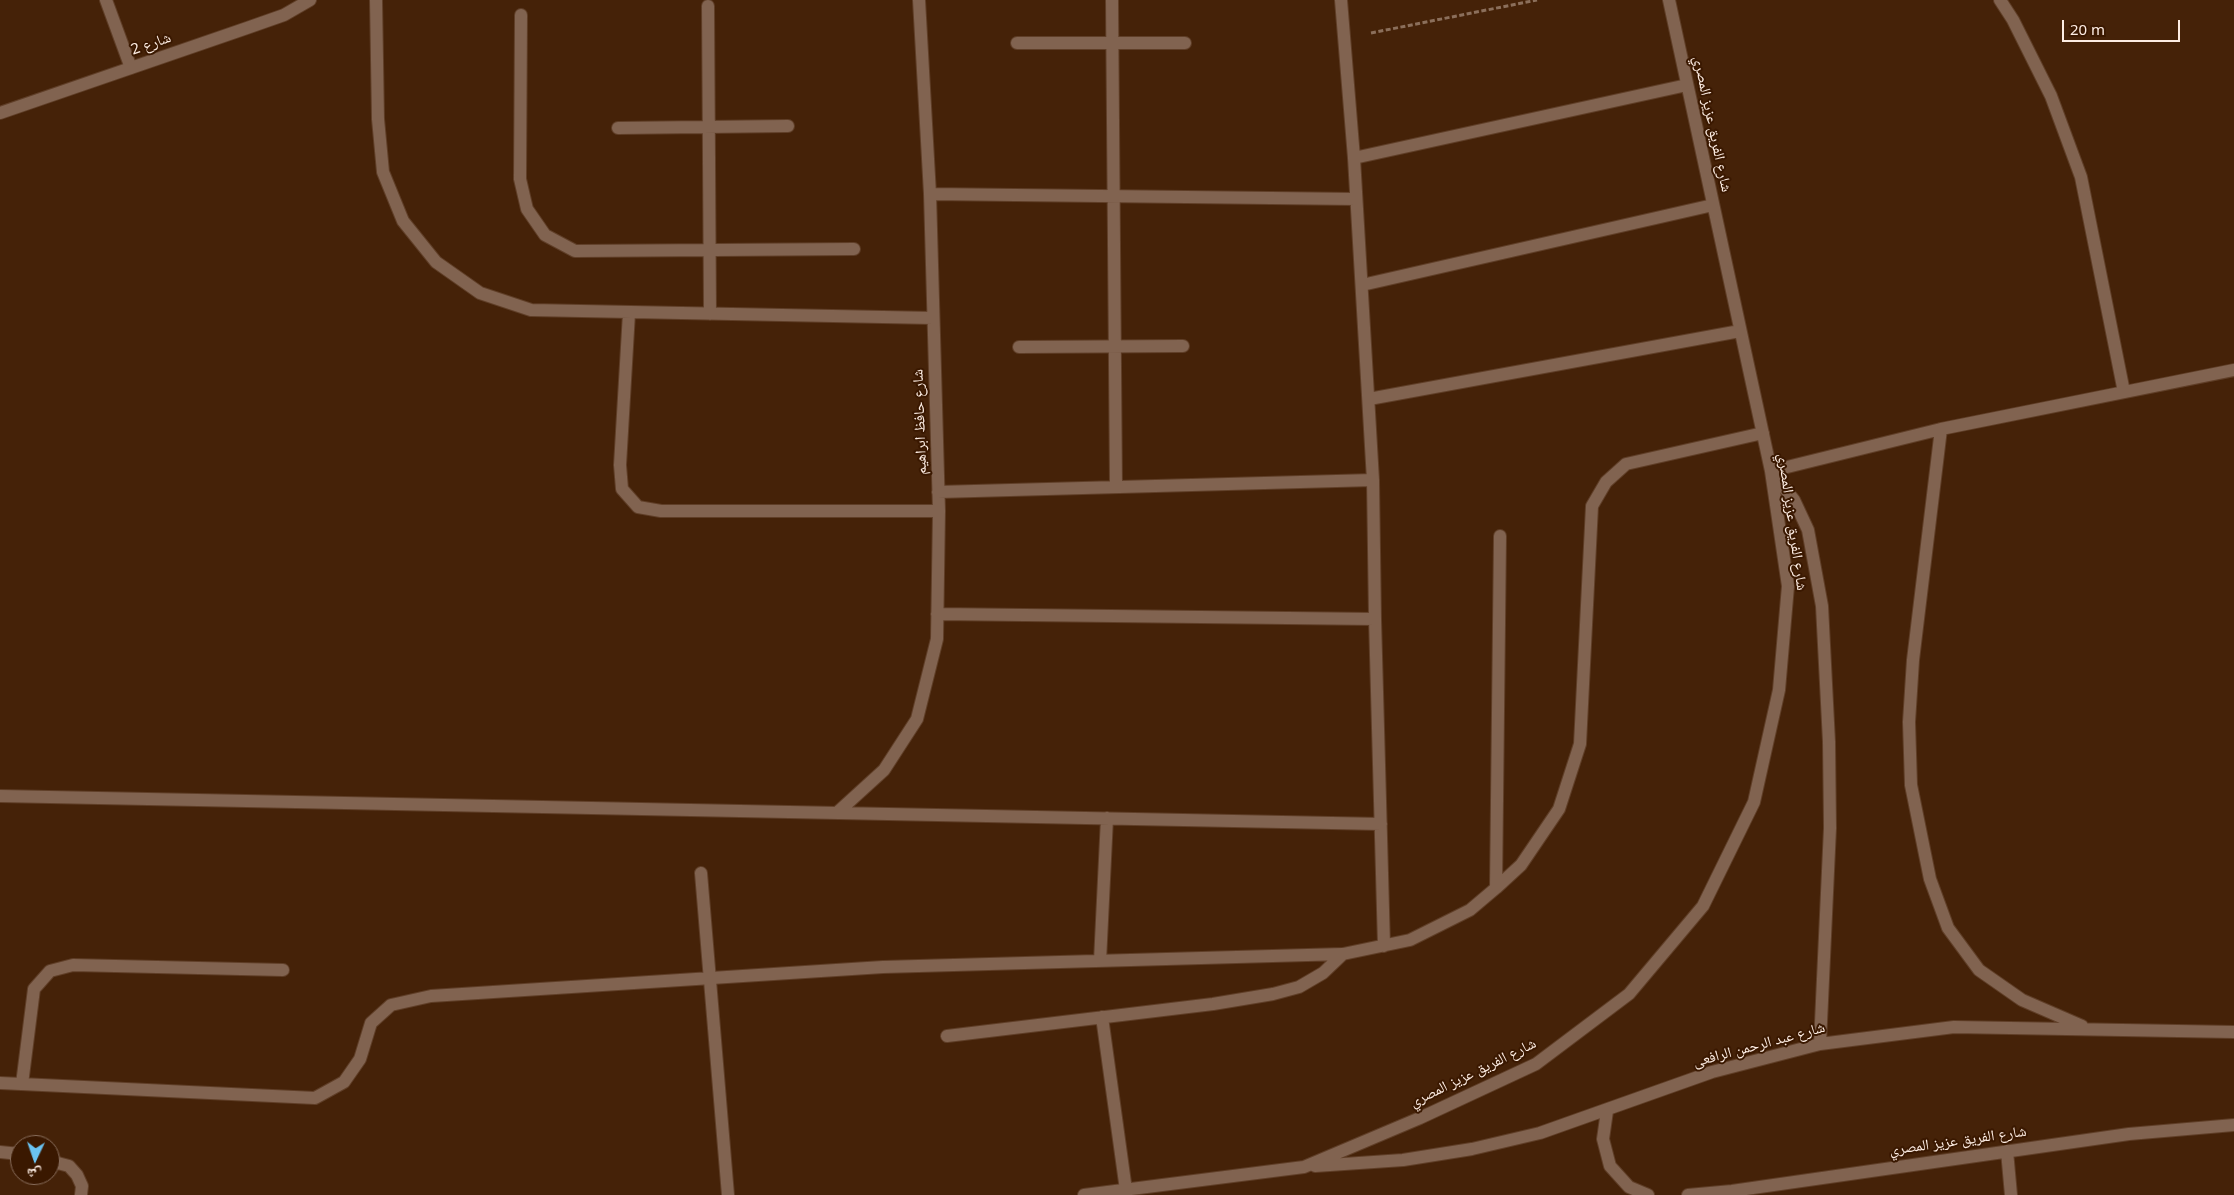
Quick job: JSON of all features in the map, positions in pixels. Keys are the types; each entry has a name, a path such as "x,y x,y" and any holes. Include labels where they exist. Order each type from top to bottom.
{"street":[{"path":"106,0 131,68"},
{"name":"شارع 2","path":"0,113 284,15 310,0"},
{"path":"376,0 378,119 383,172 403,221 436,262 480,293 531,310 629,314 933,318"},
{"name":"شارع حافظ ابراهيم","path":"839,812 884,770 917,719 937,640 939,511 930,194 919,0"},
{"path":"1112,0 1116,487"},
{"path":"1340,0 1354,158 1373,480 1384,946"},
{"name":"شارع الفريق عزيز المصري","path":"1084,1195 1304,1167 1420,1118 1536,1064 1629,994 1703,906 1754,802 1779,690 1788,586 1771,471 1668,0"},
{"path":"2000,0 2013,20 2051,96 2081,177 2124,392"},
{"path":"708,6 710,314"},
{"path":"521,15 520,179 528,209 545,236 575,251 854,249"},
{"path":"1017,43 1185,43"},
{"path":"1354,158 1687,85"},
{"path":"618,128 788,126"},
{"path":"930,194 1356,198"},
{"path":"1362,285 1713,205"},
{"path":"629,314 620,465 622,489 638,507 662,511 939,511"},
{"path":"1369,399 1740,331"},
{"path":"1019,347 1183,346"},
{"path":"1820,1044 1830,828 1829,742 1822,606 1808,530 1794,500 1771,471 1941,429 2234,370"},
{"path":"1941,429 1913,660 1909,722 1911,785 1930,879 1948,928 1980,970 2022,1000 2089,1029"},
{"path":"0,1083 315,1098 344,1082 360,1059 371,1023 391,1005 431,996 884,967 1343,954 1410,940 1470,910 1496,888 1521,866 1559,809 1580,744 1592,506 1606,482 1626,464 1763,433"},
{"path":"938,492 1373,480"},
{"path":"1496,888 1500,536"},
{"path":"937,614 1375,619"},
{"path":"0,796 1380,824"},
{"path":"1100,960 1107,818"},
{"path":"701,873 728,1195"},
{"path":"947,1036 1213,1004 1273,994 1299,987 1315,978 1343,954"},
{"path":"22,1084 34,989 50,971 73,965 283,970"},
{"path":"1102,1017 1126,1190"},
{"name":"شارع عبد الرحمن الرافعى","path":"1304,1167 1403,1160 1472,1149 1540,1133 1607,1111 1712,1072 1820,1044 1954,1027 2234,1032"},
{"path":"1607,1111 1603,1139 1610,1166 1630,1187 1648,1195"},
{"name":"شارع الفريق عزيز المصري","path":"1688,1195 1737,1193 2129,1134 2234,1125"},
{"path":"2007,1151 2011,1195"},
{"path":"60,1164 69,1166 77,1175 82,1186 81,1195"}],"path":[{"path":"1344,38 1537,0"}]}
